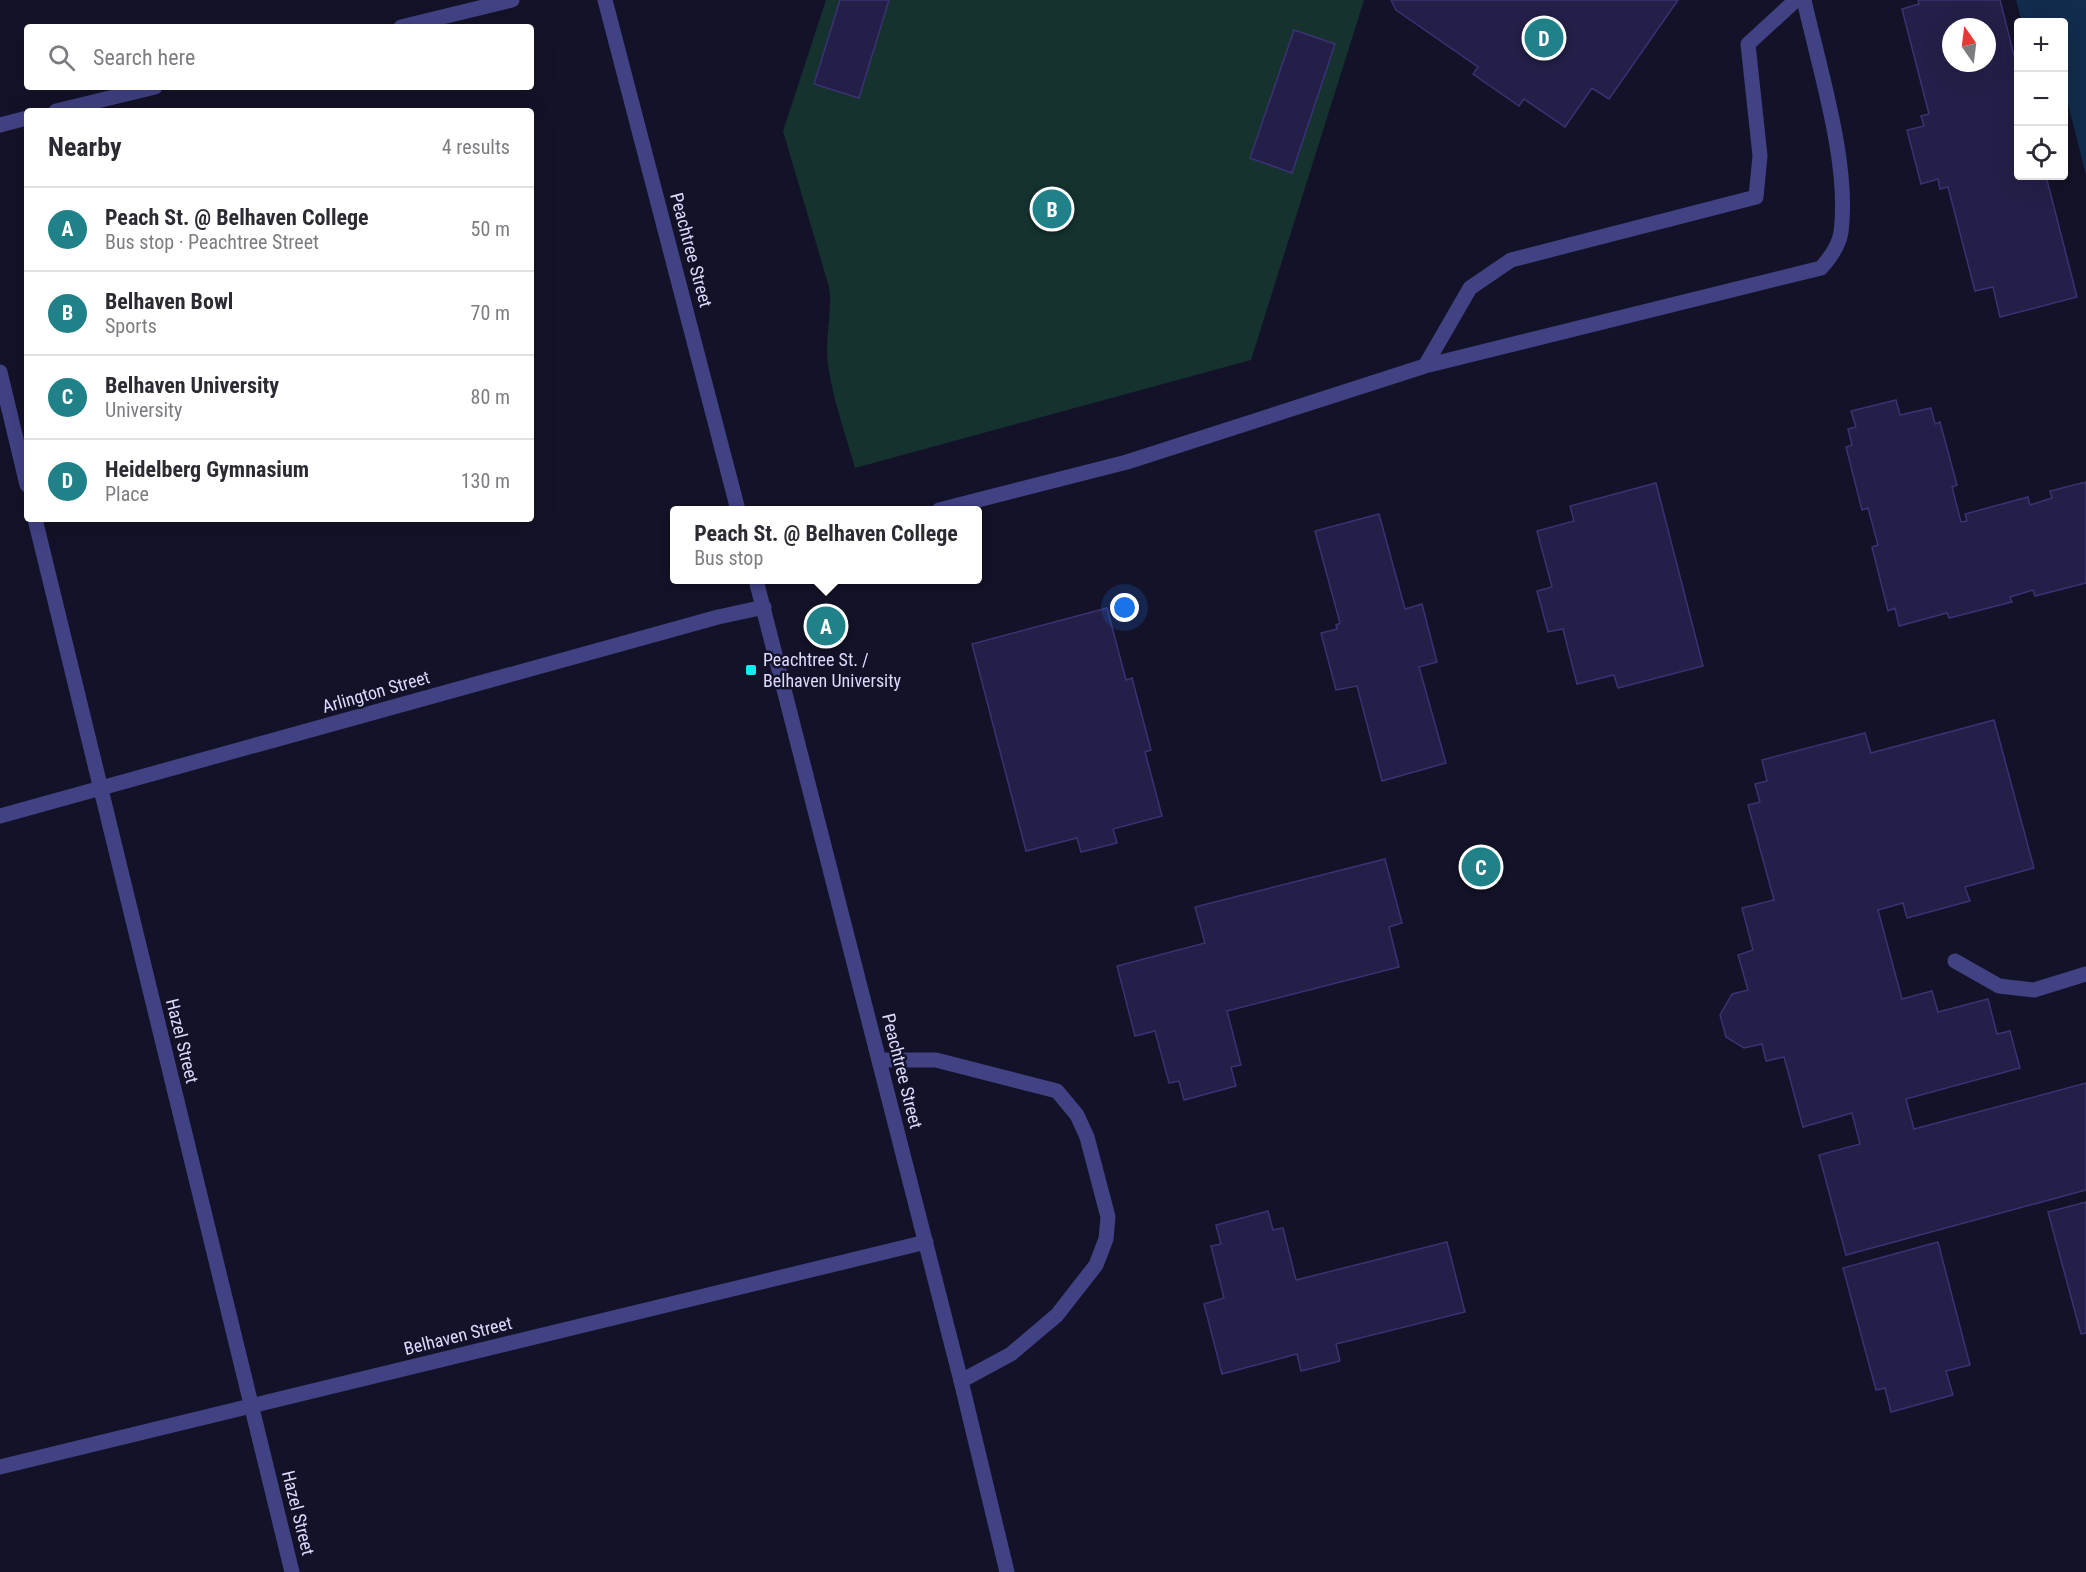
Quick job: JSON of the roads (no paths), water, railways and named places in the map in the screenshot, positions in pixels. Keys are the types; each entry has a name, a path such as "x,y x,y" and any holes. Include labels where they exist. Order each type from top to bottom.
{"street":[{"path":"413,24 513,0"},
{"name":"Peachtree Street","path":"605,0 737,506"},
{"path":"1425,366 1470,288 1511,260 1756,197 1760,156 1748,44 1796,0"},
{"path":"955,506 1127,462 1425,366 1821,268 1832,255 1841,234 1842,172 1804,0"},
{"path":"68,108 143,90"},
{"path":"0,125 24,119"},
{"path":"0,372 24,472"},
{"name":"Hazel Street","path":"36,522 292,1572"},
{"name":"Peachtree Street","path":"757,584 961,1380 1007,1572"},
{"name":"Arlington Street","path":"0,816 718,617 764,607"},
{"path":"1955,961 1999,986 2034,990 2086,974"},
{"path":"879,1060 936,1060 1057,1091 1077,1115 1087,1137 1108,1217 1106,1239 1096,1265 1057,1315 1011,1354 961,1380"},
{"name":"Belhaven Street","path":"0,1467 926,1242"}],"water":[{"path":"2016,0 2086,0 2086,175 2068,104 2068,18 2021,18"}],"place":[{"name":"Heidelberg Gymnasium","path":"1544,38"},
{"name":"Belhaven Bowl","path":"1052,209"},
{"name":"Peach St. @ Belhaven College","path":"826,626"},
{"name":"Peachtree St. / Belhaven University","path":"751,670"},
{"name":"Belhaven University","path":"1481,867"}]}
